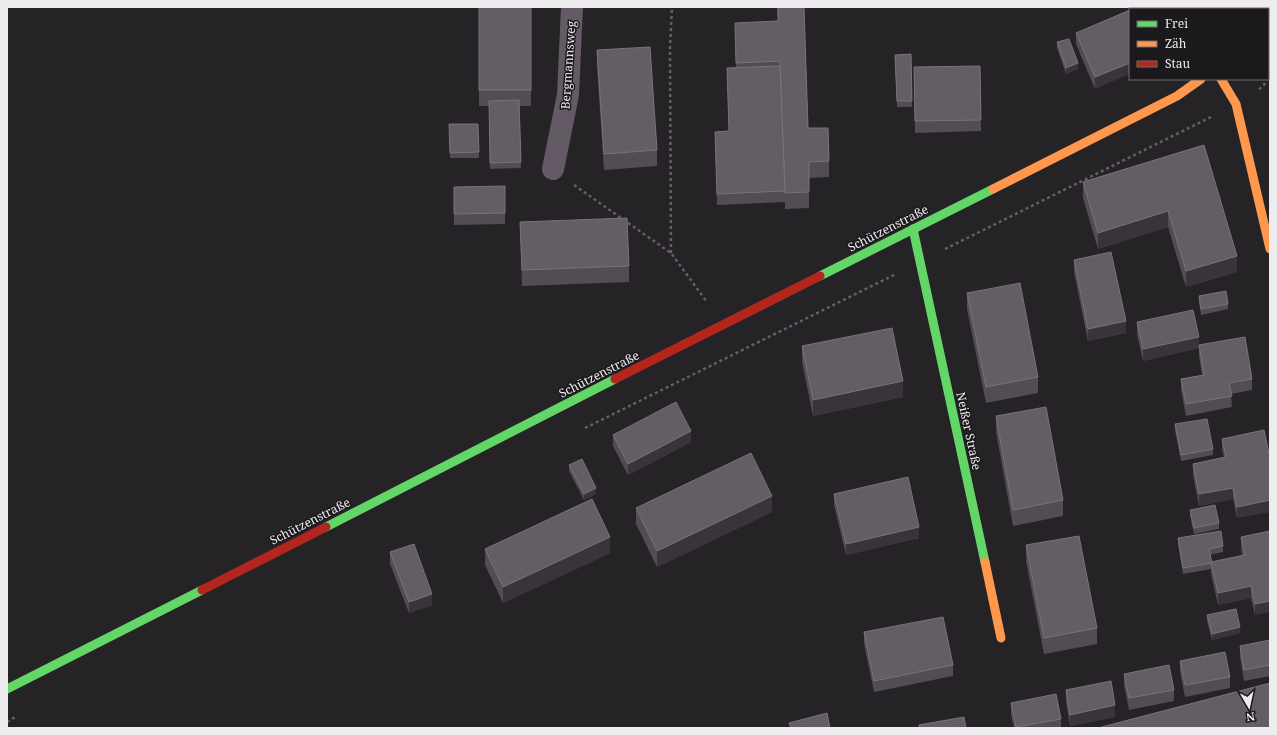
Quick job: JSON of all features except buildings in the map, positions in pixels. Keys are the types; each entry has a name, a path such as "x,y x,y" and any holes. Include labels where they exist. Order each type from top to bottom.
{"street":[{"name":"Bergmannsweg","path":"553,169 568,95 572,7"},
{"name":"Schützenstraße","path":"7,689 1178,96 1200,80"},
{"path":"1221,80 1236,104 1270,247"},
{"name":"Neißer Straße","path":"913,229 1001,638"}],"path":[{"path":"671,253 670,47 672,7"},
{"path":"580,431 1236,104 1264,86 1265,80"},
{"path":"553,169 671,253 724,325"}],"traffic: fast":[{"path":"820,276 993,189"},
{"path":"913,229 985,562"},
{"path":"326,527 615,379"},
{"path":"7,689 202,590"}],"traffic: slow":[{"path":"993,189 1177,96 1200,80"},
{"path":"1222,80 1236,104 1270,249"},
{"path":"985,562 1001,638"}],"traffic: jam":[{"path":"615,379 820,276"},
{"path":"202,590 326,527"}]}
